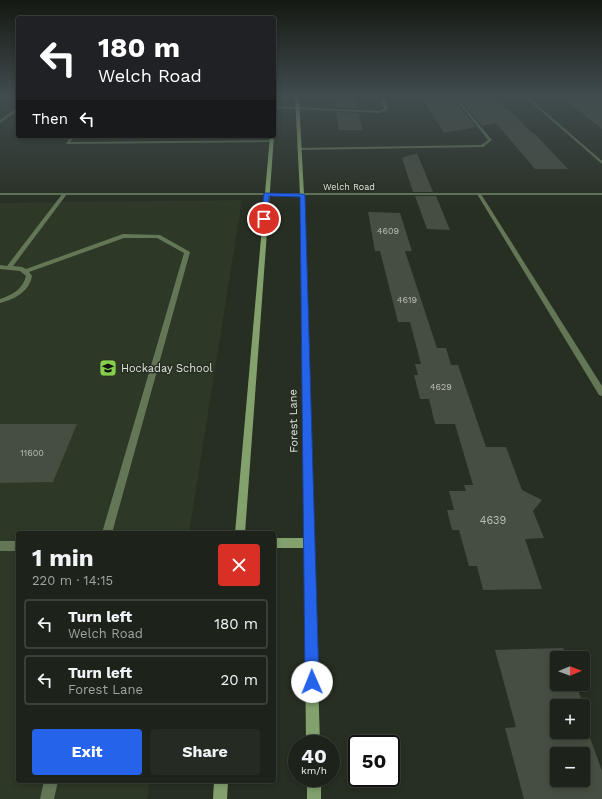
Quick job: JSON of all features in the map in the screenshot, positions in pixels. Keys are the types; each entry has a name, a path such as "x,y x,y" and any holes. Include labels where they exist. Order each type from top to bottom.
{"main road":[{"name":"Forest Lane","path":"299,134 302,195 313,735"},
{"path":"240,531 266,195 272,139"},
{"path":"276,543 309,542"},
{"path":"220,799 221,783"},
{"path":"314,787 314,799"}],"street":[{"path":"299,149 482,146 490,140 485,134"},
{"path":"569,134 602,163"},
{"path":"72,138 67,143 272,139"},
{"name":"Welch Road","path":"0,194 602,194"},
{"path":"9,267 65,194"},
{"path":"479,194 602,393"},
{"path":"0,268 9,267 26,271 123,236 158,236 187,252 108,531"},
{"path":"0,301 17,294 24,288 29,281 29,276 26,271"},
{"path":"0,546 16,546"},
{"path":"47,799 51,783"}],"shaded area":[{"name":"Hockaday School","path":"242,200 189,531 16,531 16,783 150,783 147,799 0,799 0,203"}],"building":[{"path":"506,134 535,134 568,169 535,169"},
{"path":"417,153 433,192 413,192 402,158"},
{"path":"415,196 436,196 450,230 427,229"},
{"path":"368,212 400,213 412,251 405,251 437,348 446,348 451,365 458,365 486,447 506,447 522,490 542,500 533,511 544,538 525,539 542,589 483,590 477,566 469,566 459,530 452,530 447,510 454,510 449,491 466,491 464,485 473,485 455,424 435,424 429,399 420,399 414,375 418,375 415,364 421,364 410,322 398,322 380,251 375,251"},
{"path":"0,424 77,424 53,482 0,483"},
{"path":"563,648 564,651 550,651 550,691 578,691 581,698 550,699 550,739 590,739 590,738 602,771 602,799 524,799 505,728 516,727 495,650"}],"place":[{"name":"Hockaday School","path":"108,368"}],"route":[{"path":"264,219 266,195 302,195 312,682"}]}
